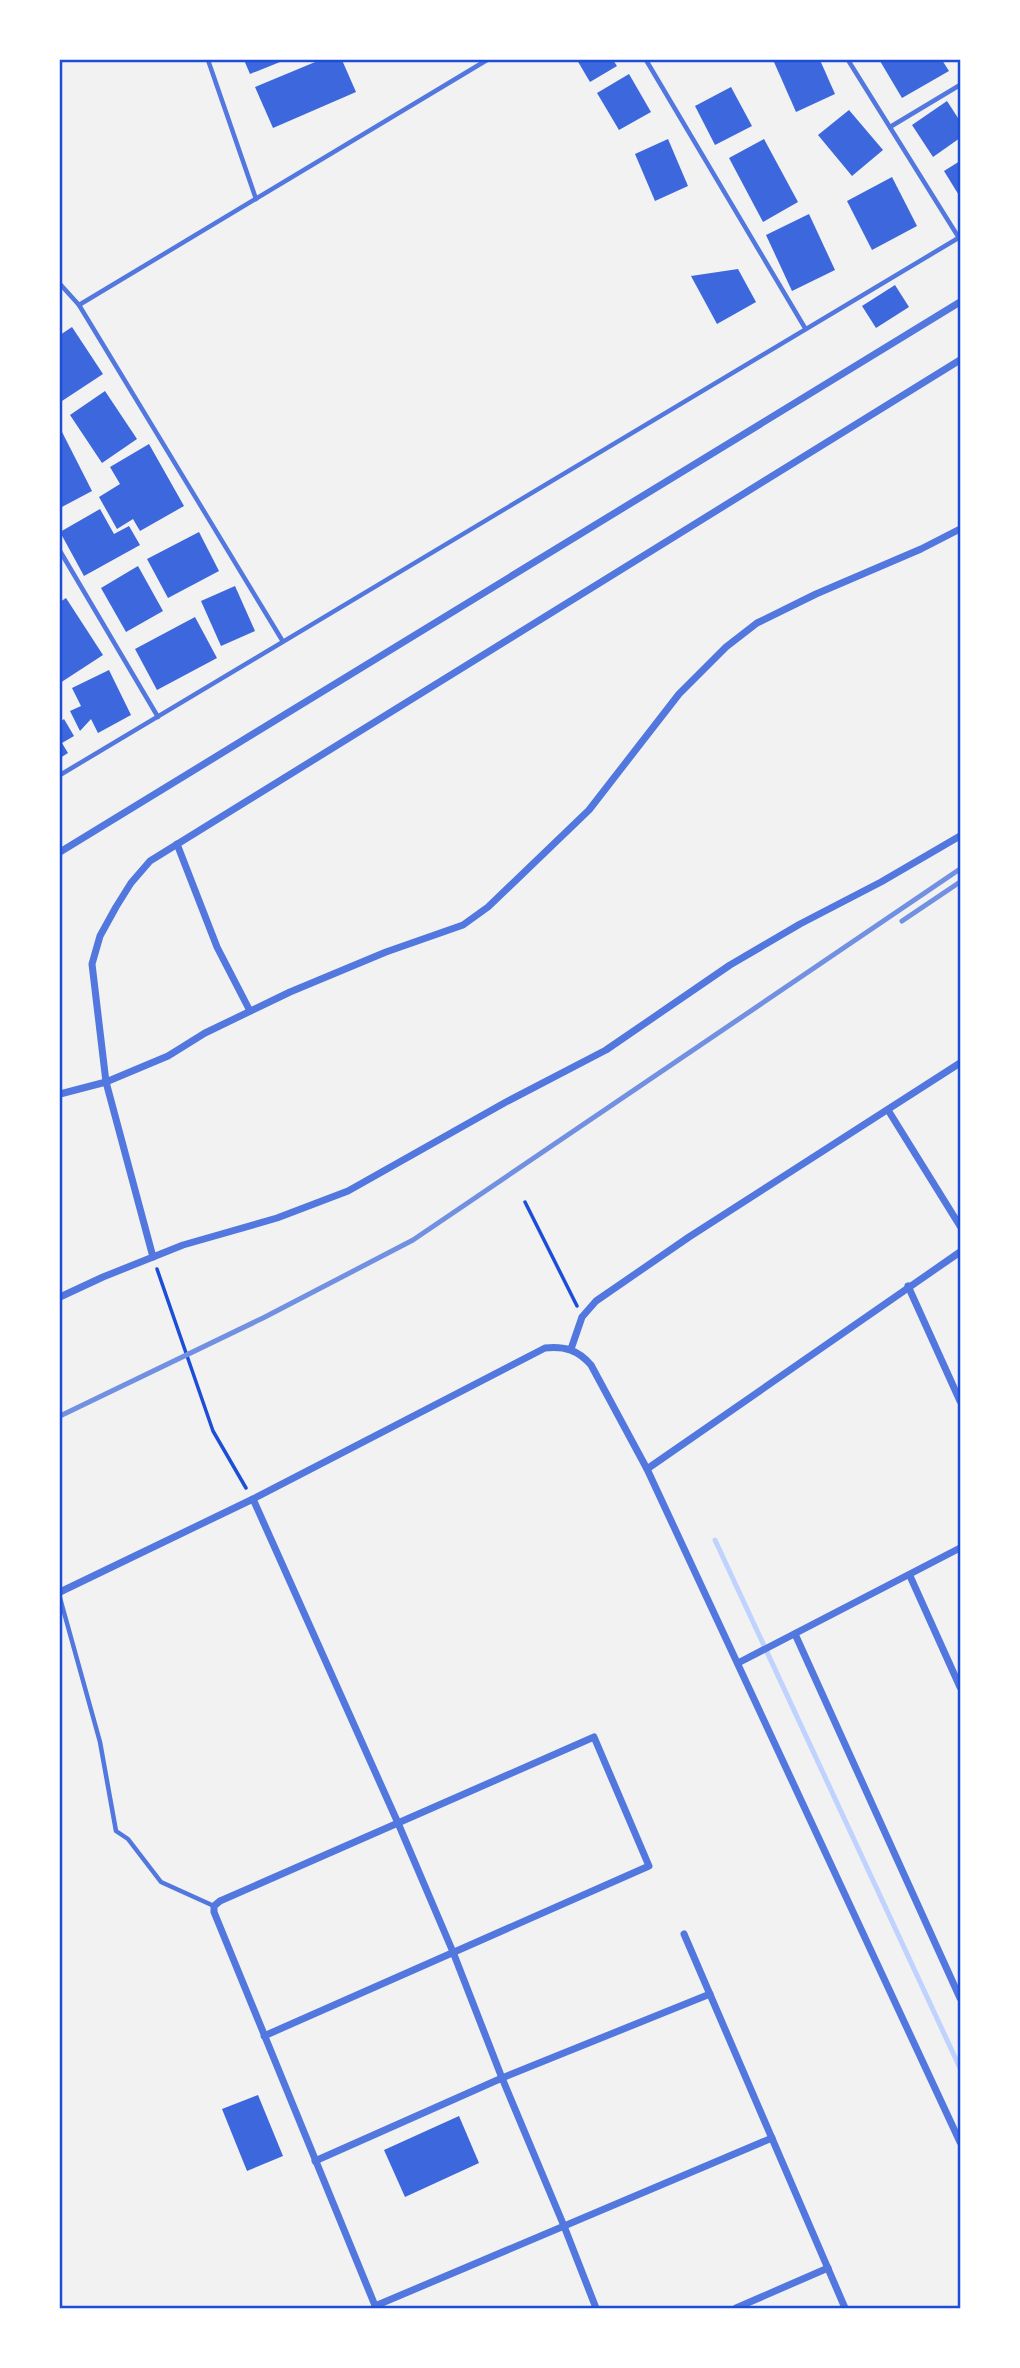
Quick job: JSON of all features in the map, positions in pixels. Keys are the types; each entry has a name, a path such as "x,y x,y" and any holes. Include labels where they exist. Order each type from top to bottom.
{"street":[{"path":"60,852 961,302"},
{"path":"153,1257 106,1082 92,964 100,936 131,883 150,861 959,363"},
{"path":"60,1094 106,1082 168,1056 205,1033 250,1011 386,953 463,925 488,907 589,810 678,694 726,647 757,623 961,529"},
{"path":"60,1297 103,1276 183,1245 276,1218 348,1191 506,1102 607,1050 730,965 800,923 881,882 961,836"},
{"path":"177,844 217,947 250,1011"},
{"path":"571,1349 582,1317 596,1301 690,1237 961,1063"},
{"path":"888,1110 961,1226"},
{"path":"647,1469 908,1286 961,1252"},
{"path":"908,1286 961,1401"},
{"path":"60,1592 253,1499 545,1348 571,1349 583,1356 591,1365 647,1469 741,1661 961,2143"},
{"path":"253,1499 453,1952 596,2308"},
{"path":"741,1661 961,1548"},
{"path":"910,1576 961,1687"},
{"path":"795,1634 961,1998"},
{"path":"264,2036 649,1866 594,1737 214,1906 214,1912 264,2036 376,2307 772,2138"},
{"path":"684,1934 845,2308"},
{"path":"315,2161 502,2078 710,1994"},
{"path":"736,2308 828,2268"}],"lane":[{"path":"208,60 256,199"},
{"path":"79,305 487,60"},
{"path":"646,60 806,327"},
{"path":"60,775 960,237 848,60"},
{"path":"890,127 961,85"},
{"path":"60,284 79,305 282,640"},
{"path":"60,551 158,717"},
{"path":"60,1598 100,1742 116,1831 128,1839 161,1882 214,1906"}],"path":[{"path":"525,1202 582,1317"},
{"path":"153,1257 213,1431 253,1499"}],"building":[{"path":"244,60 285,60 250,74"},
{"path":"320,60 342,60 356,92 273,128 255,87"},
{"path":"577,60 613,60 617,66 590,82"},
{"path":"820,60 835,94 796,112 774,62"},
{"path":"942,60 949,71 902,98 880,61"},
{"path":"629,74 651,112 619,130 597,93"},
{"path":"731,87 752,126 715,145 695,106"},
{"path":"947,101 960,121 960,138 933,157 912,125"},
{"path":"849,110 883,150 852,176 818,135"},
{"path":"668,139 688,186 655,201 635,154"},
{"path":"764,139 798,202 763,222 729,158"},
{"path":"960,161 960,197 944,171"},
{"path":"892,177 917,226 872,250 847,201"},
{"path":"809,214 835,270 792,291 766,235"},
{"path":"738,269 756,302 717,324 691,276"},
{"path":"895,285 909,307 876,328 862,306"},
{"path":"72,327 103,374 62,401 60,335"},
{"path":"105,391 137,439 102,463 70,415"},
{"path":"60,428 92,491 60,508"},
{"path":"149,444 184,506 140,531 133,519 117,529 99,497 120,484 110,467"},
{"path":"100,509 114,534 129,526 140,545 84,576 60,532"},
{"path":"199,532 219,571 168,598 147,559"},
{"path":"138,566 163,611 126,632 101,588"},
{"path":"235,586 255,631 221,646 201,601"},
{"path":"66,598 103,655 60,683 60,602"},
{"path":"195,617 217,658 157,690 135,649"},
{"path":"109,670 131,715 98,733 91,719 80,731 70,711 81,706 72,688"},
{"path":"64,719 74,736 62,743 68,753 60,758 60,722"},
{"path":"258,2095 283,2156 247,2171 222,2109"},
{"path":"459,2116 479,2163 405,2197 384,2150"}],"waterway":[{"path":"715,1540 960,2068"}],"railway":[{"path":"60,1416 263,1318 413,1240 960,869"},
{"path":"902,921 960,882"}]}
